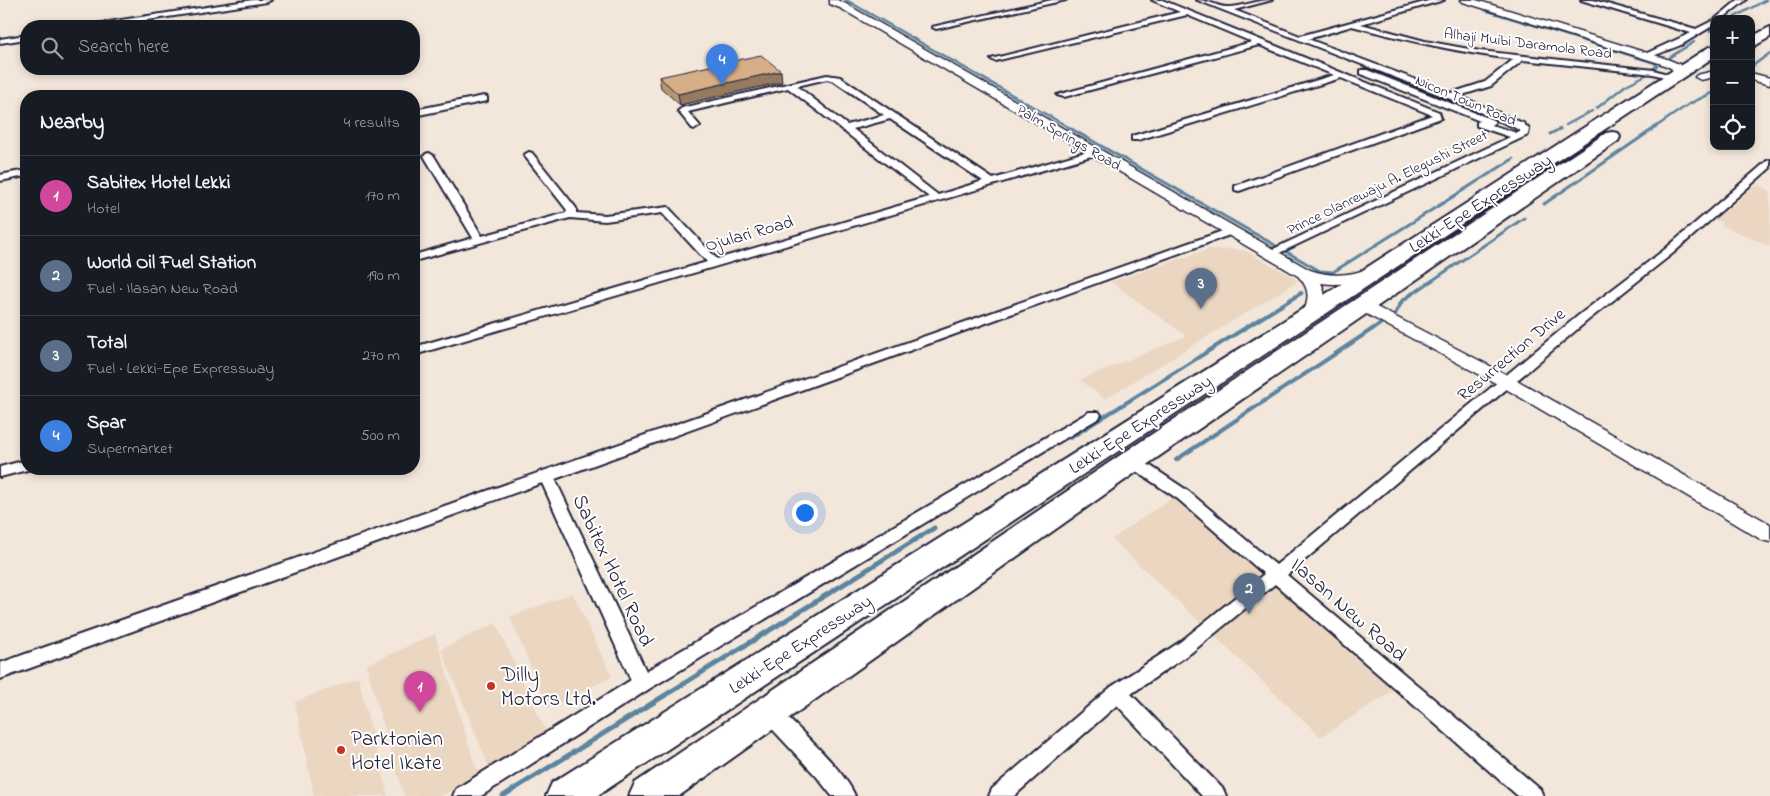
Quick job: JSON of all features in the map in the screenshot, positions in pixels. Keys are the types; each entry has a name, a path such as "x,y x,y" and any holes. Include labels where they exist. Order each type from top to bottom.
{"highway":[{"path":"1755,41 1770,31"},
{"name":"Lekki-Epe Expressway","path":"565,796 1694,67"},
{"name":"Lekki-Epe Expressway","path":"648,796 1132,461 1363,305 1694,67"}],"street":[{"path":"135,20 267,0"},
{"path":"936,27 1062,0"},
{"path":"1156,0 1436,114 1436,118 1239,188"},
{"path":"1226,10 1268,0"},
{"path":"1301,38 1440,0"},
{"path":"1466,0 1648,56 1694,67"},
{"path":"1585,0 1697,32"},
{"path":"1723,15 1742,0"},
{"name":"Palm Springs Road","path":"830,2 843,6 1231,231 1277,251 1304,273 1317,288 1318,297 1312,313"},
{"path":"1200,4 1226,10 1451,96 1520,125 1525,132 1517,136"},
{"path":"1200,4 1305,50"},
{"path":"995,59 1188,13"},
{"name":"Alhaji Muibi Daramola Road","path":"1352,24 1425,43 1480,53 1522,56 1654,72 1694,67"},
{"path":"1648,56 1664,50 1710,24"},
{"path":"0,41 20,38"},
{"path":"1061,95 1259,42"},
{"path":"1451,96 1488,84 1522,56"},
{"name":"Nicon Town Road","path":"1358,72 1494,130 1517,136"},
{"path":"1135,138 1343,75"},
{"path":"695,126 682,111 832,77 991,182"},
{"path":"790,85 936,198"},
{"path":"420,112 484,99"},
{"path":"846,128 892,115"},
{"name":"Prince Olanrewaju A. Elegushi Street","path":"1277,251 1517,136"},
{"name":"Ojulari Road","path":"420,349 1095,152"},
{"path":"530,155 572,210 570,216"},
{"path":"429,156 479,240"},
{"name":"Resurrection Drive","path":"999,796 1118,693 1186,647 1275,575 1583,318 1668,252 1770,163"},
{"path":"0,178 20,174"},
{"path":"420,256 570,216 586,218 664,209 714,263"},
{"path":"0,671 1231,231"},
{"name":"Palm Springs Road","path":"1304,273 1328,281 1340,281 1373,273"},
{"path":"1363,305 1507,382 1770,534"},
{"path":"463,796 642,683 1094,415"},
{"name":"Ilasan New Road","path":"1132,461 1182,495 1533,796"},
{"path":"0,472 20,466"},
{"name":"Sabitex Hotel Road","path":"546,476 642,683"},
{"path":"1118,693 1216,796"},
{"path":"770,712 824,770 845,796"}],"shaded area":[{"path":"1757,185 1770,190 1770,246 1720,225 1723,223 1715,220"},
{"path":"1209,249 1244,250 1295,278 1297,282 1105,399 1080,380 1186,336 1111,282"},
{"path":"1173,497 1394,690 1321,737 1112,539"},
{"path":"573,593 612,677 548,708 510,617"},
{"name":"Dilly Motors Ltd.","path":"496,623 548,736 489,767 441,649"},
{"path":"435,634 474,762 481,775 441,796 404,796 366,665"},
{"name":"Parktonian Hotel Ikate","path":"358,677 388,796 314,796 295,702"}],"building":[{"path":"761,55 781,71 678,94 659,77"}],"waterway":[{"path":"846,0 1070,128"},
{"path":"1738,15 1766,0"},
{"path":"1485,10 1655,63 1657,66 1652,69"},
{"path":"1670,57 1694,42"},
{"path":"1755,64 1770,53"},
{"path":"1597,108 1626,85 1646,75"},
{"path":"1654,128 1689,104 1710,94"},
{"path":"1566,125 1592,111"},
{"path":"1068,127 1320,271 1333,272 1513,159"},
{"path":"1544,204 1656,127"},
{"path":"1550,134 1560,129"},
{"path":"1411,295 1524,218"},
{"path":"1070,438 1301,293"},
{"path":"1395,314 1402,301 1413,293"},
{"path":"1176,460 1380,324"},
{"path":"503,796 934,528"}],"place":[{"name":"Spar","path":"722,85"},
{"name":"Total","path":"1201,309"},
{"name":"World Oil Fuel Station","path":"1249,614"},
{"name":"Dilly Motors Ltd.","path":"491,686"},
{"name":"Sabitex Hotel Lekki","path":"420,712"},
{"name":"Parktonian Hotel Ikate","path":"341,750"}]}
